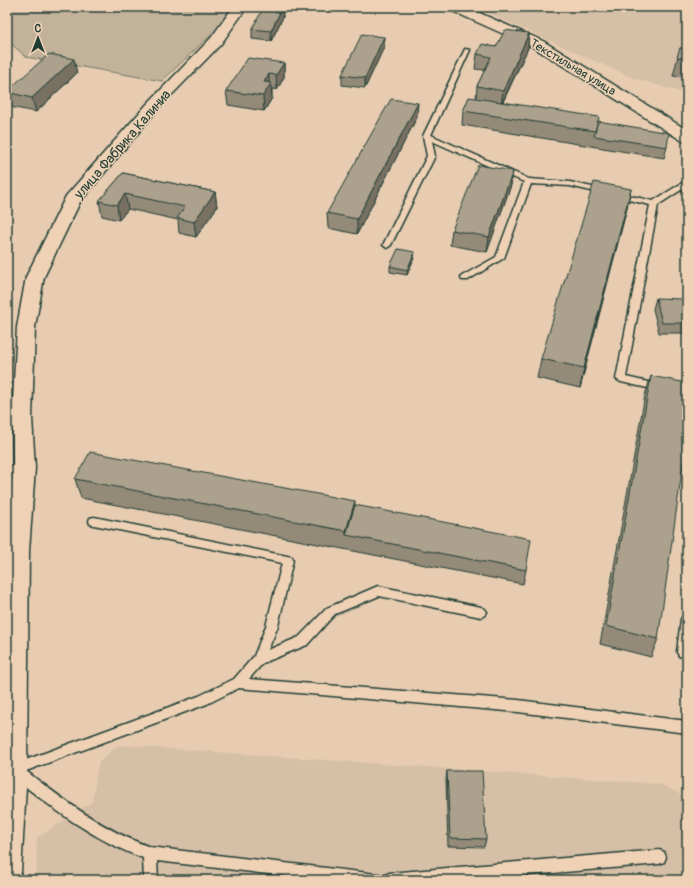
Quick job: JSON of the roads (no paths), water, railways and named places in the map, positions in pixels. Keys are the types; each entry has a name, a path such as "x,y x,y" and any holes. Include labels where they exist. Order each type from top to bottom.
{"street":[{"name":"улица Фабрика Калиниа","path":"7,872 14,770 18,551 16,469 22,418 26,327 35,277 72,200 153,106 216,41 240,7"},
{"name":"Текстильная улица","path":"455,7 538,44 687,137"}],"lane":[{"path":"387,245 430,156 427,136 467,50"},
{"path":"427,136 528,181 570,184 654,204"},
{"path":"466,278 500,258 528,181"},
{"path":"687,182 654,204 621,379 687,394"},
{"path":"14,770 203,700 238,683 259,659 272,626 288,560 94,521"},
{"path":"259,659 303,641 331,611 378,591 481,612"},
{"path":"687,620 683,652 687,654"},
{"path":"238,683 518,706 687,727"},
{"path":"14,770 72,815 128,847 150,854 381,880"},
{"path":"150,854 151,880"},
{"path":"389,880 658,856"}]}
